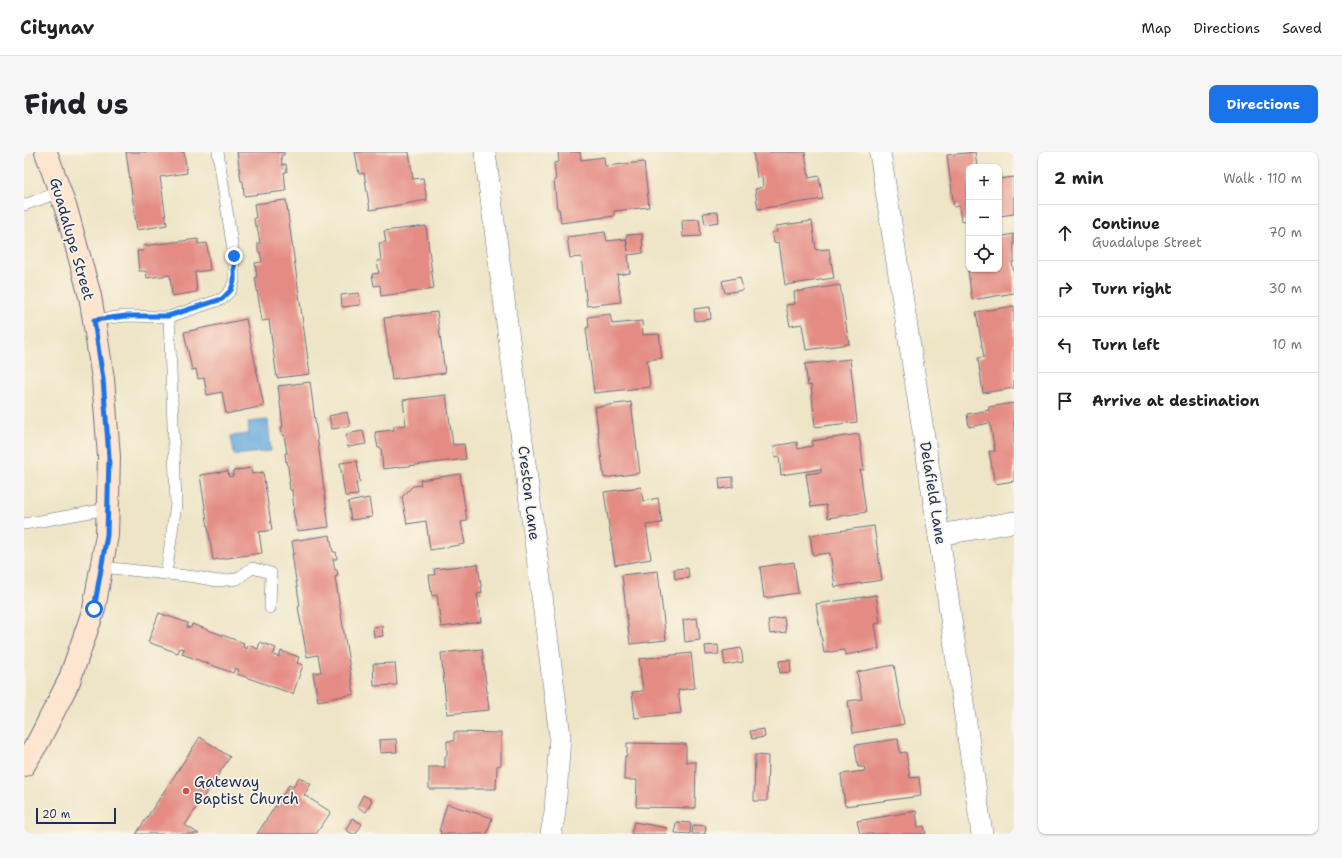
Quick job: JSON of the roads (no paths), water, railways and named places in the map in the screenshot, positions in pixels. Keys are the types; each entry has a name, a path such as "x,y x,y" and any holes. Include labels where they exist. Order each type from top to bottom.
{"street":[{"name":"Guadalupe Street","path":"24,765 38,742 69,681 94,609 107,535 108,509 109,457 104,394 90,296 60,192 46,152"},
{"name":"Creston Lane","path":"485,152 560,736 555,812 551,834"},
{"name":"Delafield Lane","path":"880,152 939,535 982,834"},
{"path":"939,535 1014,522"}],"lane":[{"path":"94,320 126,316 168,316 222,299 231,290 234,281 234,256 218,152"},
{"path":"24,204 60,192"},
{"path":"166,574 176,504 168,316"},
{"path":"24,524 108,509"},
{"path":"101,567 196,577 217,581 237,579 252,568 271,573 270,608"}],"water":[{"path":"268,420 271,451 234,455 231,436 249,434 248,422"}],"place":[{"name":"Gateway Baptist Church","path":"186,791"}]}
